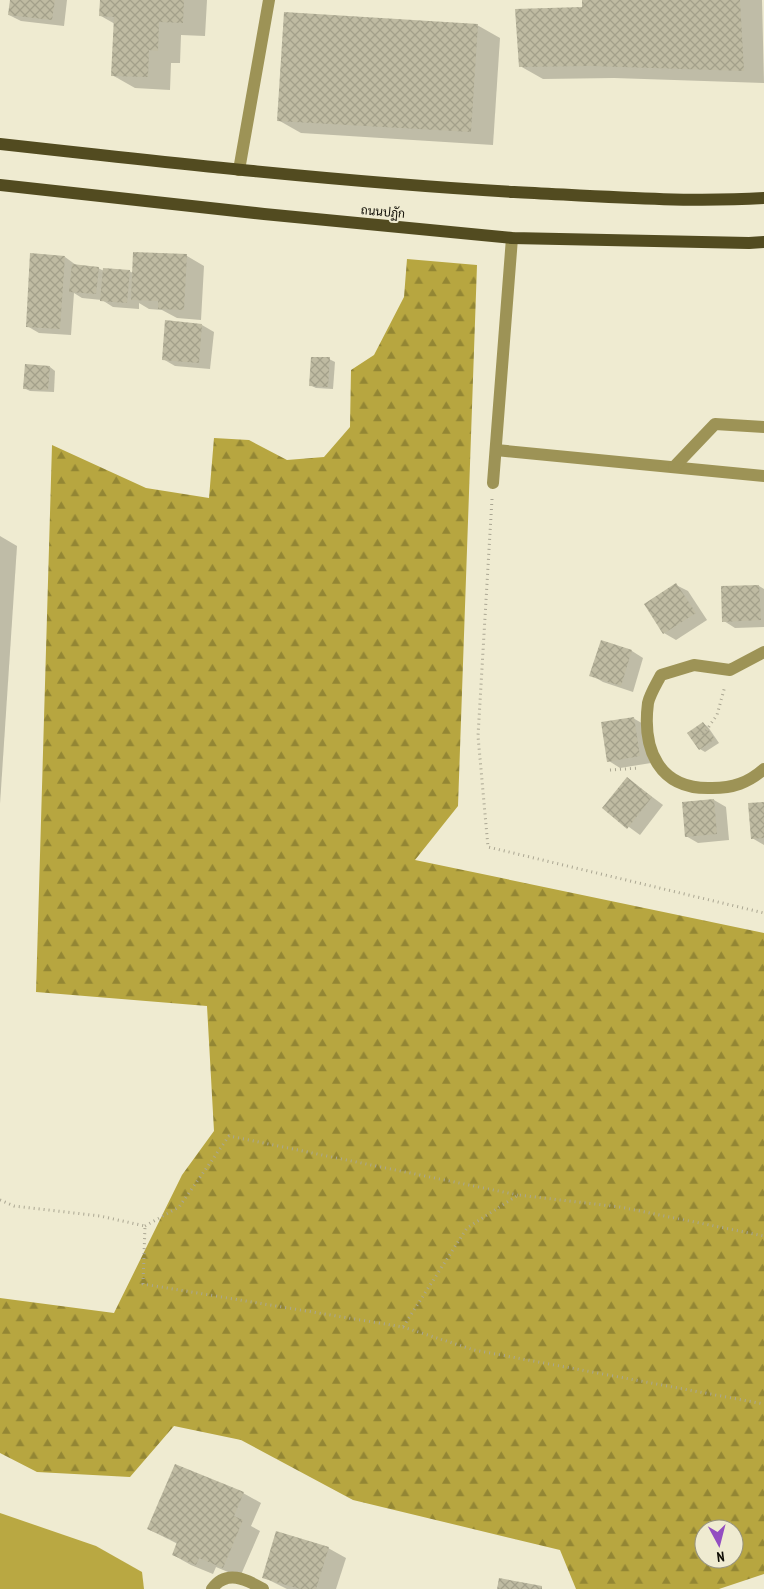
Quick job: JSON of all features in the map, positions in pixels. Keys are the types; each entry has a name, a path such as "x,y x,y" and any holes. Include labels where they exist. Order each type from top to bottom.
{"main road":[{"path":"0,144 239,170 444,188 710,201 764,198"},
{"name":"ถนนปฏัก","path":"0,185 264,214 512,238 749,244 764,242"}],"street":[{"path":"239,170 269,0"},
{"path":"493,483 512,238"},
{"path":"674,467 715,424 764,427"},
{"path":"496,450 764,476"},
{"path":"764,652 730,670 694,665 661,675 648,701 648,743 663,773 693,789 730,788 753,779 764,769"},
{"path":"212,1589 216,1584 230,1576 245,1579 263,1589"}],"path":[{"path":"493,483 478,736 488,847 764,913"},
{"path":"703,735 716,715 730,670"},
{"path":"610,770 660,766"},
{"path":"0,1200 14,1206 100,1216 145,1226 179,1207 229,1136 518,1195 620,1207 764,1236"},
{"path":"403,1327 467,1228 518,1195"},
{"path":"145,1226 144,1284 403,1327 474,1350 764,1404"}],"green space":[{"path":"407,259 477,265 458,806 415,860 764,933 764,1574 719,1589 576,1589 560,1550 353,1500 241,1440 174,1426 130,1477 37,1472 0,1453 0,1298 114,1313 182,1175 214,1131 207,1006 36,992 52,445 146,488 209,498 214,438 249,440 287,460 324,457 350,427 351,370 374,355 404,297"}],"shaded area":[{"path":"0,1513 96,1546 142,1572 144,1589 0,1589"}],"building":[{"path":"10,0 55,0 52,20 8,15"},
{"path":"100,0 184,0 183,23 159,22 158,51 149,50 148,77 111,76 114,17 99,16"},
{"path":"582,0 740,0 744,71 591,66 519,67 515,9 582,7"},
{"path":"284,12 478,24 471,132 277,121"},
{"path":"133,252 187,254 184,310 158,309 158,301 131,300"},
{"path":"30,253 65,256 60,329 26,327"},
{"path":"72,264 99,267 96,294 69,292"},
{"path":"103,268 130,270 127,303 100,301"},
{"path":"165,320 202,324 199,363 162,360"},
{"path":"311,357 330,357 328,387 309,386"},
{"path":"25,364 50,366 48,390 23,389"},
{"path":"676,583 696,613 663,634 644,604"},
{"path":"759,585 761,620 722,622 721,586"},
{"path":"601,640 632,650 621,686 589,676"},
{"path":"634,717 640,756 607,762 601,722"},
{"path":"703,722 715,739 699,750 687,733"},
{"path":"627,777 652,797 627,829 602,808"},
{"path":"714,799 717,834 685,837 682,802"},
{"path":"764,802 764,838 751,839 748,803"},
{"path":"175,1464 244,1492 234,1516 243,1520 223,1568 199,1558 196,1565 172,1555 177,1542 147,1529"},
{"path":"276,1531 329,1547 316,1589 300,1589 262,1578"},
{"path":"499,1578 542,1586 542,1589 497,1589"}]}
